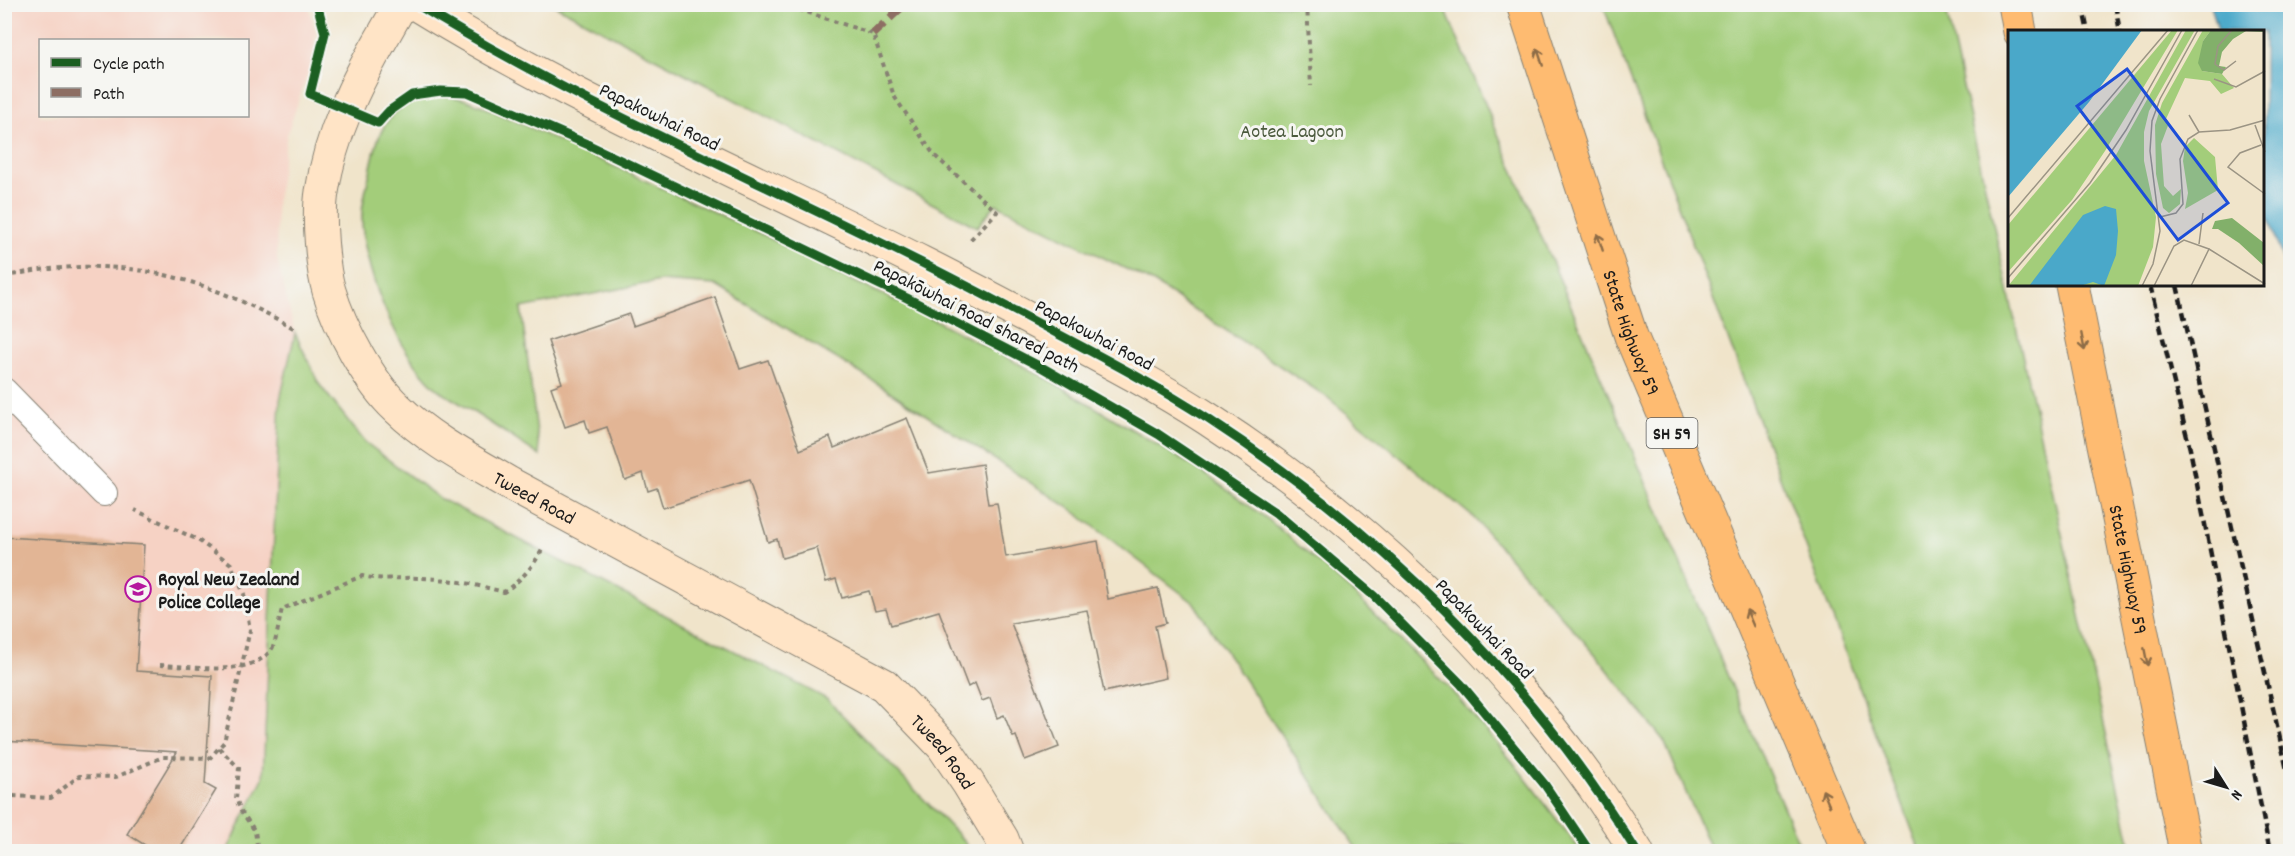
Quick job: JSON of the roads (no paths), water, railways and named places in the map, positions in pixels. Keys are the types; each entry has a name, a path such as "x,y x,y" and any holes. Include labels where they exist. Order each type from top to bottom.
{"main road":[{"name":"State Highway 59","path":"1522,4 1631,336 1849,852"},
{"path":"2015,4 2020,30"},
{"name":"State Highway 59","path":"2072,286 2186,852"}],"street":[{"name":"Tweed Road","path":"401,4 345,110 332,149 322,193 320,225 329,291 355,353 367,370 396,408 449,449 520,490 884,685 943,746 1002,839 1007,852"},
{"name":"Papakowhai Road","path":"417,4 479,43 609,112 923,263 1123,368 1209,419 1292,478 1354,526 1447,611 1522,693 1578,766 1637,852"}],"lane":[{"path":"4,392 104,493"}],"water":[{"path":"2211,5 2290,5 2290,281 2265,207 2265,30 2218,30"}],"railway":[{"path":"2082,4 2088,30"},
{"path":"2115,4 2120,30"},
{"path":"2150,286 2190,449 2270,852"},
{"path":"2177,286 2290,783"}],"place":[{"name":"Royal New Zealand Police College","path":"138,589"}],"park label":[{"name":"Aotea Lagoon","path":"1292,130"}]}
